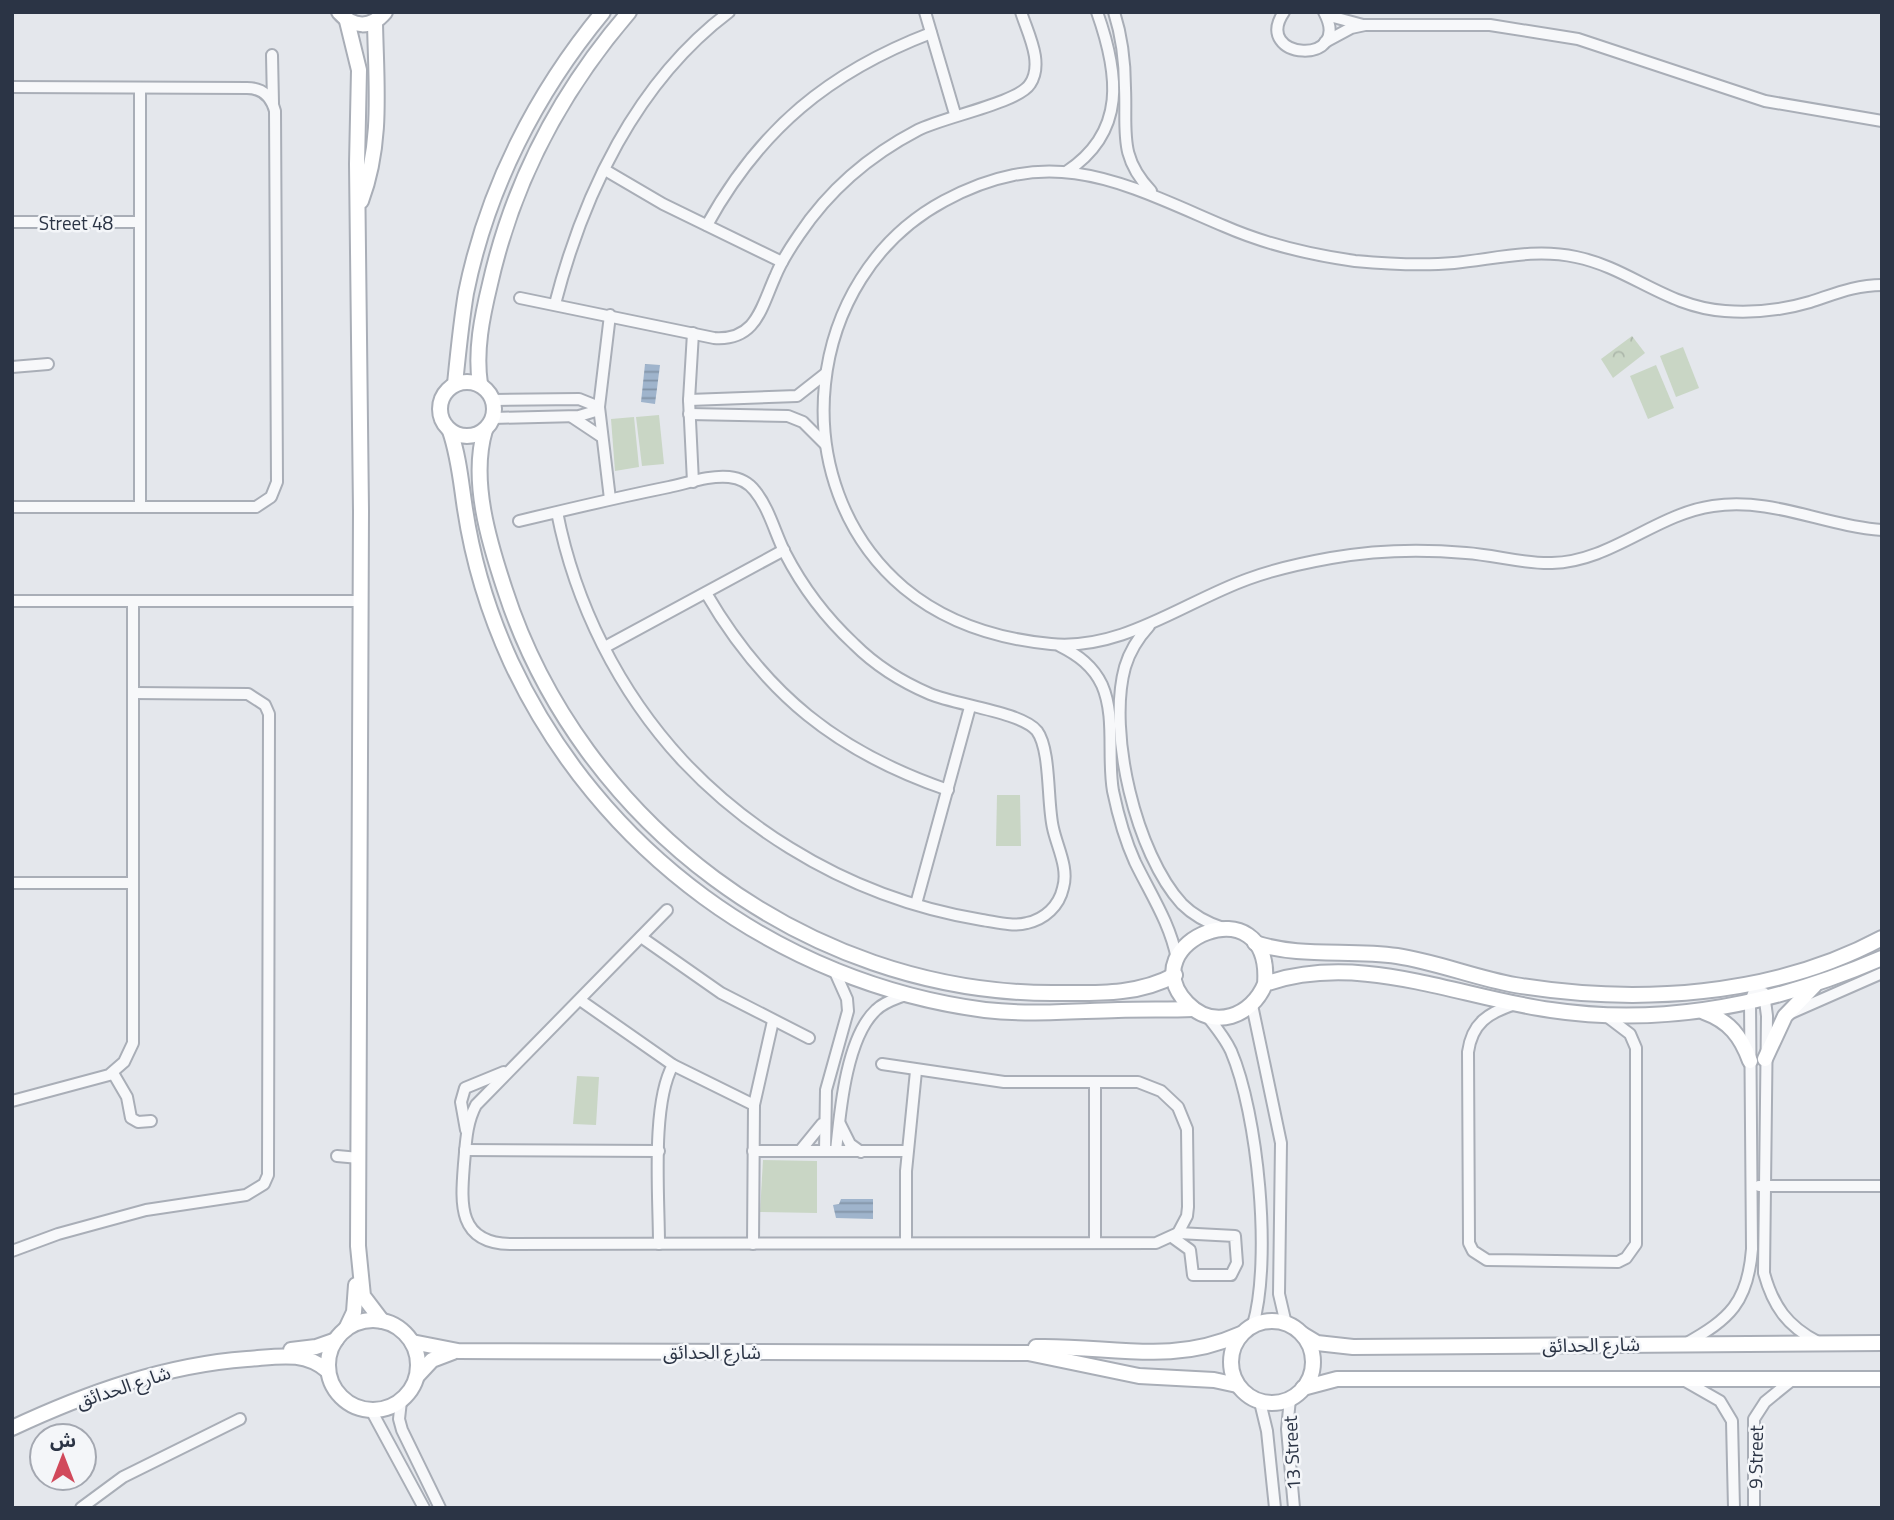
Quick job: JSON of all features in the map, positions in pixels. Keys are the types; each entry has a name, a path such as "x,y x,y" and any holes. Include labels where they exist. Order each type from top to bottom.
{"street":[{"path":"603,12 550,84 508,163 481,239 466,294 455,384 442,397 439,406 458,458 472,547 493,619 532,703 582,778 636,840 708,901 749,928 835,972 905,995 968,1007 1031,1013 1193,1009"},
{"path":"629,12 573,85 524,175 506,222 487,297 478,354 480,384 493,400 479,457 490,539 510,606 539,673 594,763 641,816 693,863 760,911 801,933 879,965 919,977 999,991 1076,993 1139,989 1176,967 1187,942 1204,931 1223,928"},
{"path":"555,304 579,222 635,114 676,62 729,12"},
{"path":"925,12 955,114"},
{"path":"520,298 723,339 750,329 761,313 782,262 814,213 855,171 908,135 955,114 1011,99 1029,86 1036,64 1021,12"},
{"path":"1066,172 1094,149 1112,117 1112,66 1097,12"},
{"path":"1114,12 1125,66 1126,149 1138,178 1153,193"},
{"path":"1284,12 1279,25 1284,44 1294,51 1305,53 1316,50 1344,31 1365,25 1490,25 1584,41 1765,101 1882,121"},
{"path":"1472,24 1474,12"},
{"path":"1489,12 1490,25"},
{"path":"1325,42 1328,33 1325,14 1365,25"},
{"path":"341,15 366,25 380,17"},
{"path":"341,15 359,69 359,1158 355,1308 329,1355 328,1371 340,1396 354,1406 371,1410 385,1409 401,1401 411,1391 418,1375 432,1360 458,1351"},
{"path":"359,209 368,181 379,113 380,17"},
{"path":"707,225 751,157 800,106 862,63 931,33"},
{"path":"12,507 256,507 265,503 276,489 272,55"},
{"path":"12,87 255,88 262,91 273,103"},
{"path":"140,88 140,506"},
{"path":"605,170 782,262"},
{"path":"1882,285 1862,285 1785,308 1725,311 1668,299 1581,257 1540,252 1451,264 1402,265 1335,257 1228,228 1125,183 1066,172 1003,178 971,188 912,221 880,253 848,299 837,323 825,374 821,406 825,444 835,485 851,522 873,556 901,585 932,608 965,625 1000,636 1058,645 1091,643 1123,635 1245,580 1334,557 1425,550 1547,564 1575,561 1671,516 1711,506 1770,506 1794,510 1843,527 1882,530"},
{"name":"Street 48","path":"12,222 139,222"},
{"path":"610,316 599,409 610,499"},
{"path":"693,333 689,378 693,482"},
{"path":"12,367 48,364"},
{"path":"689,400 797,396 825,374"},
{"path":"689,378 717,399"},
{"path":"568,398 591,389 601,381"},
{"path":"455,384 480,384"},
{"path":"493,400 568,398 589,401 599,409"},
{"path":"548,416 549,399"},
{"path":"737,415 738,399"},
{"path":"450,431 464,436 489,424 548,416 570,416 599,409"},
{"path":"689,414 796,418 825,444"},
{"path":"690,436 715,415"},
{"path":"570,416 603,437"},
{"path":"519,521 556,512 610,499 693,482 727,477 748,484 762,502 804,587 830,621 861,651 893,675 930,694 970,707 1016,717 1029,723 1038,733 1044,746 1048,801 1064,864 1065,884 1057,903 1043,918 1024,925 958,916 916,904 820,865 761,829 699,777 660,734 627,687 605,647 571,570 556,512"},
{"path":"605,647 784,550"},
{"path":"706,593 750,660 806,716 873,761 948,790"},
{"path":"12,601 360,601"},
{"path":"12,1101 113,1073 124,1062 133,1043 133,602"},
{"path":"1154,621 1131,652 1122,681 1122,742 1131,795 1148,845 1173,893 1195,915 1241,933 1255,943 1298,953 1359,952 1398,956 1515,985 1603,994 1692,992 1818,984 1882,958"},
{"path":"1058,645 1085,662 1106,696 1109,764 1118,812 1134,859 1167,920 1178,988 1193,1009 1207,1016 1223,1018 1239,1014 1252,1006 1265,984 1263,956 1255,943"},
{"path":"12,1251 58,1234 146,1210 246,1195 264,1184 268,1175 269,714 265,705 248,694 134,694"},
{"path":"916,904 970,707"},
{"path":"12,883 133,883"},
{"path":"466,1133 476,1105 667,910"},
{"path":"641,937 694,976 773,1021 809,1038"},
{"path":"1685,1344 1717,1326 1738,1305 1750,1278 1750,1002 1759,987 1840,957 1882,938"},
{"path":"1853,971 1882,971"},
{"path":"1786,1016 1882,971"},
{"path":"830,1151 823,1121 824,1100 848,1010 847,999 835,972"},
{"path":"1265,984 1301,973 1352,972 1414,981 1515,1004 1605,1015 1702,1011 1750,1002"},
{"path":"1765,1059 1786,1016 1818,984"},
{"path":"1759,987 1765,1059 1763,1273 1770,1295 1782,1316 1799,1332 1820,1343"},
{"path":"830,1151 852,1061 868,1019 881,1005 905,995"},
{"path":"580,1000 673,1065 754,1105"},
{"path":"1515,1004 1491,1012 1482,1020 1470,1040 1468,1052 1469,1243 1479,1257 1487,1260 1618,1262 1632,1252 1637,1236 1636,1048 1630,1034 1605,1015"},
{"path":"1252,1006 1280,1143 1283,1178 1279,1279 1286,1324"},
{"path":"1702,1011 1731,1027 1743,1043 1750,1061"},
{"path":"1207,1016 1232,1053 1254,1143 1259,1179 1261,1279 1247,1330 1230,1358 1237,1385 1245,1394 1260,1402 1272,1403 1290,1399 1309,1380 1313,1360 1302,1334 1286,1324 1268,1321 1247,1330"},
{"path":"753,1244 754,1105 773,1021"},
{"path":"882,1064 1004,1082 1126,1082 1150,1085 1170,1098 1184,1117 1189,1140 1188,1207 1184,1225 1175,1235"},
{"path":"659,1244 659,1151 663,1091 673,1065"},
{"path":"508,1071 465,1088 461,1102 466,1133 462,1211 472,1229 489,1241 510,1244 1156,1243 1175,1235 1235,1236 1237,1264 1231,1275 1194,1275 1189,1247 1175,1235"},
{"path":"905,1243 907,1151 916,1071"},
{"path":"113,1073 128,1101 131,1118 138,1122 151,1121"},
{"path":"1095,1084 1095,1243"},
{"path":"824,1100 842,1101"},
{"path":"839,1120 850,1144 861,1152"},
{"path":"800,1151 823,1121"},
{"path":"465,1150 659,1151"},
{"path":"753,1151 907,1151"},
{"path":"337,1156 359,1158"},
{"path":"1765,1164 1775,1177 1794,1185"},
{"path":"1751,1185 1882,1186"},
{"path":"358,1246 363,1296 382,1321"},
{"path":"239,1359 251,1354 316,1347 364,1321 382,1321 398,1327 412,1342 418,1358 418,1375"},
{"name":"شارع الحدائق","path":"965,1351 975,1348 1048,1347 1114,1352 1189,1351 1208,1348 1247,1330"},
{"name":"شارع الحدائق","path":"1302,1334 1317,1343 1353,1347 1882,1343"},
{"path":"412,1342 458,1351"},
{"name":"شارع الحدائق","path":"458,1351 1028,1353 1139,1376 1214,1380 1237,1385"},
{"path":"239,1359 301,1356 328,1371"},
{"name":"شارع الحدائق","path":"12,1429 129,1382 191,1366 239,1359"},
{"name":"شارع الحدائق","path":"1303,1388 1337,1379 1882,1378"},
{"name":"9 Street","path":"1682,1380 1720,1401 1732,1421 1734,1508"},
{"name":"9 Street","path":"1754,1508 1754,1419 1765,1402 1792,1380"},
{"name":"13 Street","path":"1290,1399 1287,1429 1294,1508"},
{"path":"401,1401 399,1419 402,1430 440,1508"},
{"name":"13 Street","path":"1260,1402 1268,1431 1275,1508"},
{"path":"371,1410 424,1508"},
{"path":"81,1508 123,1477 240,1419"}],"green space":[{"path":"1632,336 1645,353 1613,378 1601,359"},
{"path":"1683,347 1699,388 1676,397 1660,356"},
{"path":"1656,365 1674,408 1648,419 1630,376"},
{"path":"659,415 664,464 642,466 636,417"},
{"path":"634,417 639,467 615,471 611,419"},
{"path":"997,795 1020,795 1021,846 996,846"},
{"path":"577,1076 599,1077 596,1125 573,1124"},
{"path":"763,1160 817,1161 817,1213 760,1212"}],"water":[{"path":"645,364 660,365 655,404 641,402"},
{"path":"841,1199 873,1199 873,1219 836,1218 833,1205 839,1204"}]}
